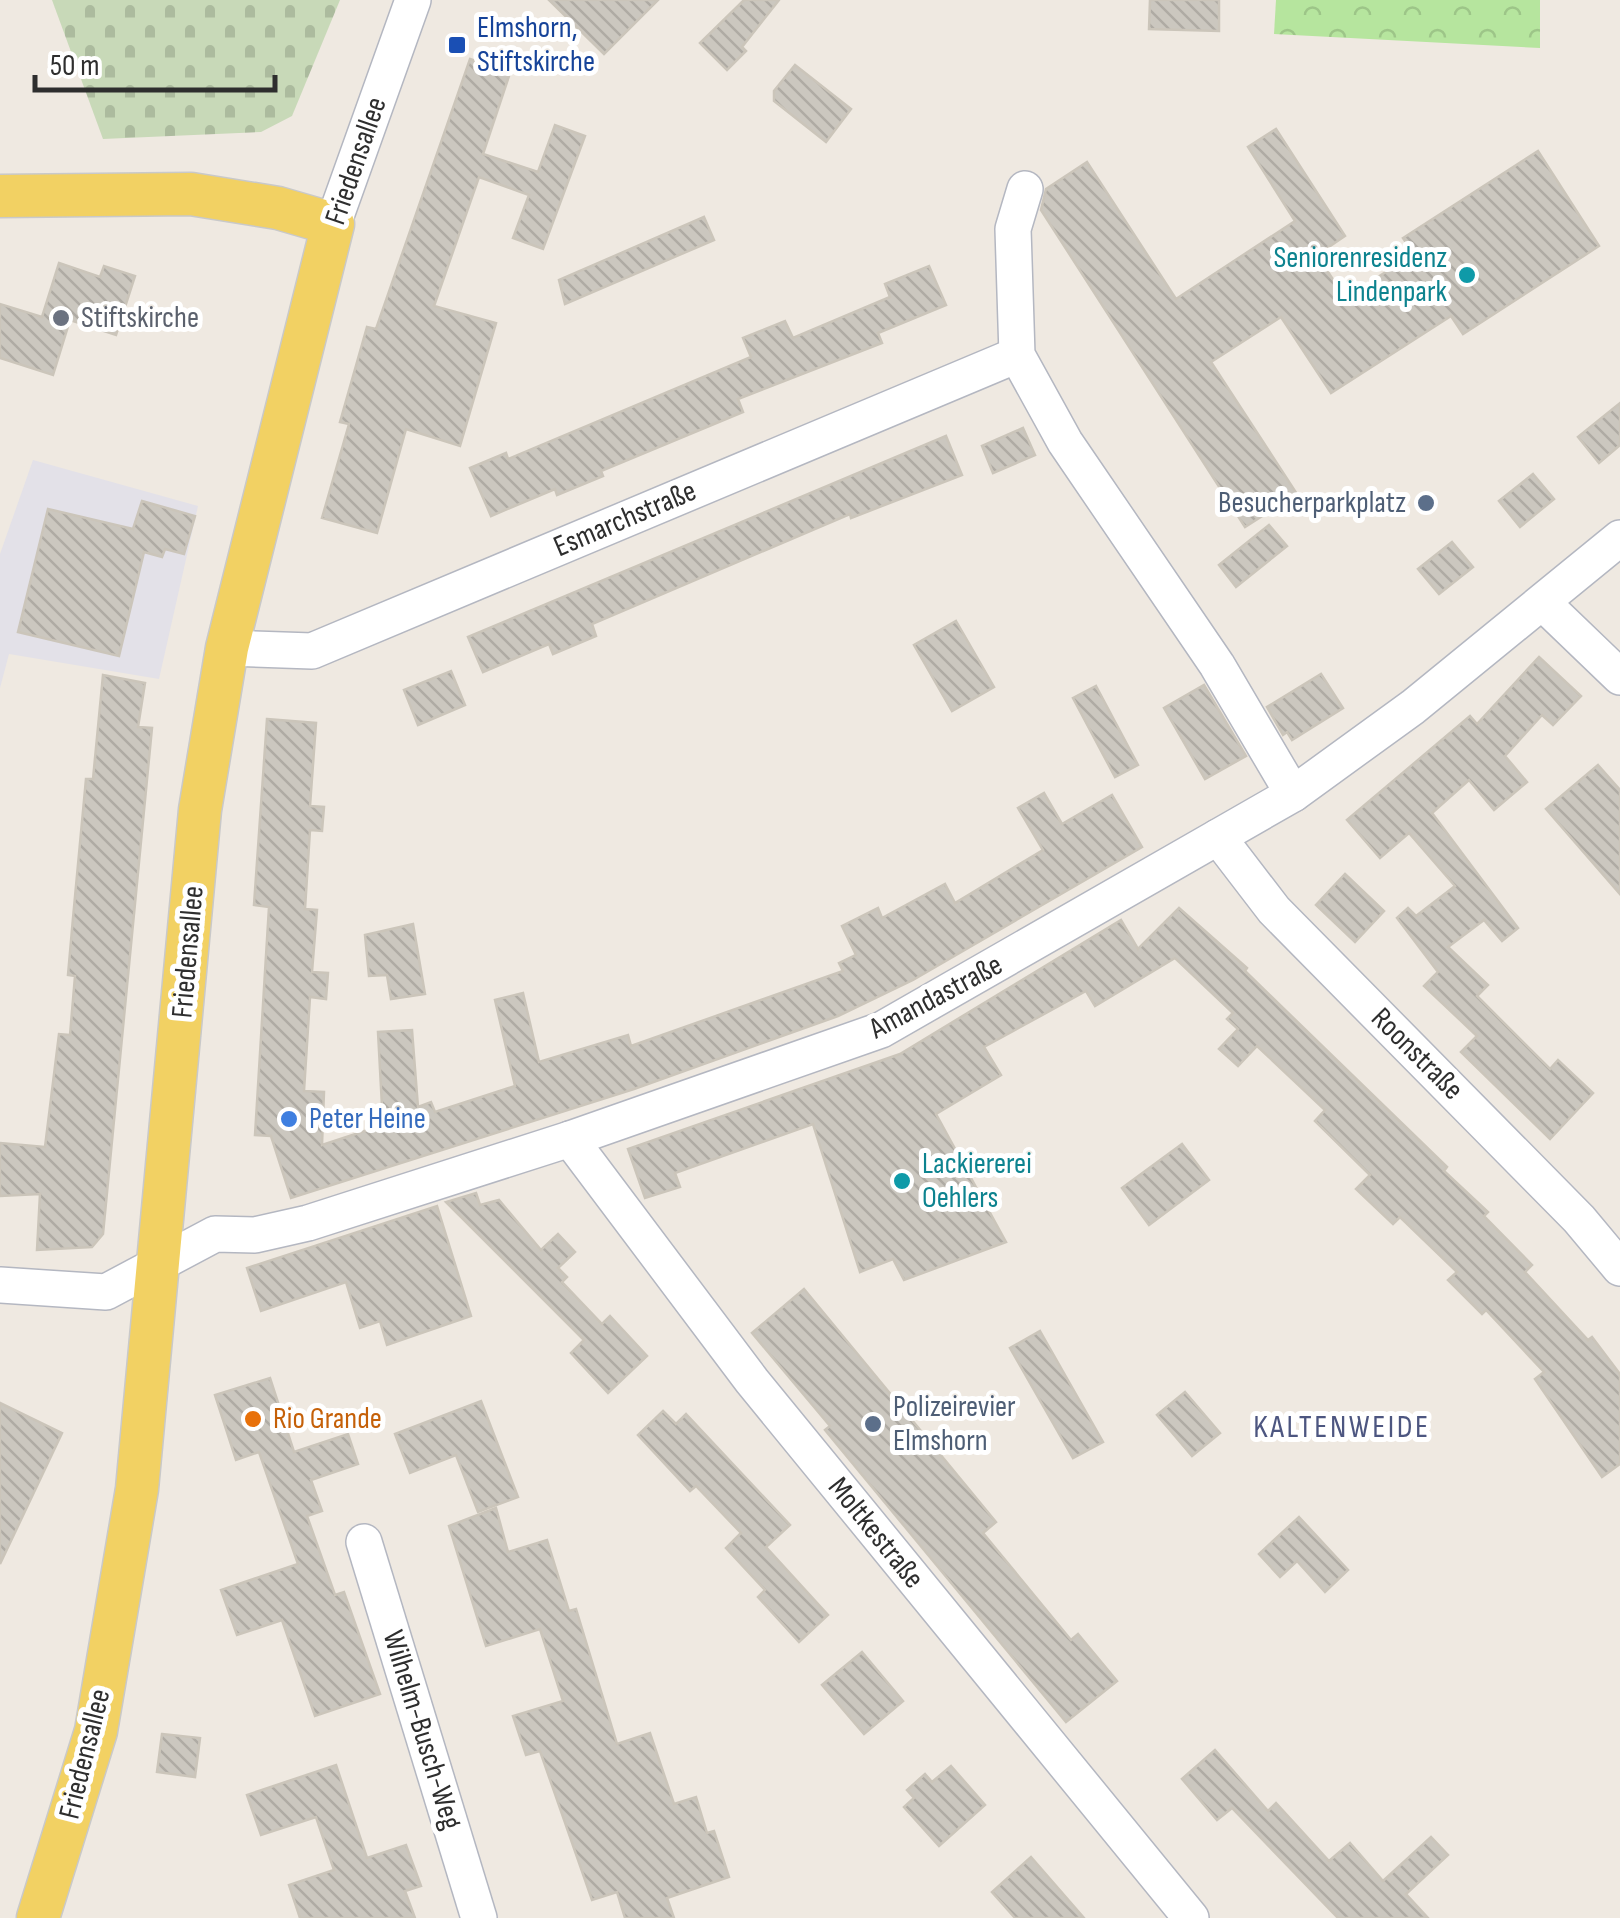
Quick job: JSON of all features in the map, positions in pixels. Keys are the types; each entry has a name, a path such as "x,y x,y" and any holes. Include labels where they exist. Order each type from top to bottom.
{"main road":[{"path":"0,196 191,194 278,208 333,224"},
{"name":"Friedensallee","path":"38,1918 96,1731 136,1488 200,810 228,648 333,224"}],"street":[{"name":"Friedensallee","path":"333,224 413,0"},
{"path":"1025,189 1013,230 1017,355 1065,442 1218,664 1293,794"},
{"name":"Esmarchstraße","path":"228,648 312,651 1017,355"},
{"name":"Amandastraße","path":"0,1286 106,1292 216,1234 255,1236 308,1223 570,1139 881,1030 1293,794 1413,707 1620,538"},
{"path":"1543,603 1620,677"},
{"name":"Roonstraße","path":"1218,837 1274,910 1580,1220 1620,1268"},
{"name":"Moltkestraße","path":"570,1139 752,1381 1192,1918"},
{"name":"Wilhelm-Busch-Weg","path":"364,1542 479,1918"}],"shaded area":[{"path":"33,460 198,506 159,679 9,654 0,688 0,554"}],"green space":[{"path":"52,0 340,0 292,116 261,132 103,139"},
{"path":"1276,0 1540,0 1540,48 1274,34"}],"building":[{"path":"549,0 658,0 604,54"},
{"path":"744,0 779,0 742,47 746,51 727,70 700,43"},
{"path":"1150,0 1219,0 1219,31 1149,29"},
{"path":"470,59 510,73 483,154 538,172 555,125 585,136 543,249 513,238 529,195 479,177 434,306 496,323 460,446 406,429 377,533 322,518 349,424 340,422 367,327 376,329"},
{"path":"795,65 851,109 826,142 774,101 774,91"},
{"name":"Seniorenresidenz Lindenpark","path":"1276,129 1345,236 1317,255 1345,298 1414,254 1403,238 1538,151 1599,246 1463,334 1451,316 1331,393 1281,317 1211,362 1297,494 1245,527 1041,210 1046,189 1087,162 1176,299 1295,221 1248,147"},
{"path":"704,217 714,240 565,304 559,280"},
{"name":"Stiftskirche","path":"59,263 100,277 104,266 135,276 116,335 70,320 53,375 0,358 0,304 42,317"},
{"path":"929,266 946,305 878,333 882,343 738,399 743,412 601,471 603,476 557,495 555,489 491,516 470,468 506,453 508,459 751,357 743,338 785,321 793,338 890,297 885,284"},
{"path":"1620,403 1620,445 1599,463 1578,437"},
{"path":"1023,428 1035,455 993,473 982,446"},
{"path":"946,436 962,475 851,518 850,514 592,624 596,636 553,654 549,644 483,672 468,637"},
{"path":"1533,474 1554,499 1520,527 1499,501"},
{"path":"142,501 195,516 184,554 165,549 162,557 144,552 119,656 18,632 48,509 133,529"},
{"path":"1269,525 1287,546 1236,587 1219,565"},
{"path":"1452,542 1473,567 1439,594 1418,569"},
{"path":"956,621 994,687 952,711 914,645"},
{"path":"1539,657 1581,696 1553,725 1542,715 1505,756 1527,782 1494,810 1469,780 1432,813 1518,928 1502,941 1484,920 1448,947 1488,985 1477,996 1550,1069 1558,1060 1593,1093 1550,1139 1461,1052 1477,1036 1424,986 1438,972 1397,918 1408,908 1416,916 1455,886 1409,833 1380,858 1347,820 1470,716 1477,724"},
{"path":"451,671 465,705 418,725 404,690"},
{"path":"1321,674 1343,708 1292,740 1287,732 1283,735 1267,707"},
{"path":"103,675 145,683 138,727 152,728 103,1234 92,1247 37,1250 40,1194 0,1196 0,1143 45,1147 59,1034 70,1035 75,976 68,975 73,918 86,779 93,779"},
{"path":"1204,685 1246,756 1205,779 1164,708"},
{"path":"1096,686 1138,765 1115,777 1073,698"},
{"path":"267,719 316,723 310,806 324,807 322,831 310,830 305,909 317,910 312,972 328,973 326,999 310,997 304,1091 324,1092 322,1145 383,1125 378,1032 412,1030 418,1107 431,1102 435,1112 515,1086 495,1000 523,993 539,1062 628,1035 631,1046 843,971 839,963 856,955 842,926 878,908 882,918 945,884 955,903 1043,850 1018,808 1044,793 1062,824 1112,795 1142,847 913,980 838,1016 634,1089 291,1198 271,1136 255,1135 269,907 254,905"},
{"path":"1598,765 1620,790 1620,894 1546,809"},
{"path":"1345,874 1384,911 1355,942 1316,905"},
{"path":"1179,908 1247,968 1245,971 1447,1167 1444,1171 1488,1212 1484,1216 1532,1265 1525,1272 1588,1340 1592,1337 1620,1374 1620,1464 1602,1477 1535,1379 1544,1372 1486,1310 1482,1314 1448,1280 1457,1272 1400,1217 1393,1224 1356,1189 1370,1175 1315,1121 1325,1110 1257,1046 1238,1066 1219,1049 1238,1029 1227,1019 1233,1013 1175,958 1095,1006 1086,991 984,1047 1001,1075 936,1114 1006,1242 904,1280 893,1259 860,1272 813,1124 675,1173 680,1187 645,1198 628,1149 900,1054 1121,920 1138,949"},
{"path":"413,924 425,994 391,999 387,975 369,976 365,935"},
{"path":"1182,1144 1209,1180 1149,1225 1122,1188"},
{"path":"476,1193 480,1205 499,1200 541,1250 558,1234 575,1252 558,1268 567,1277 562,1282 602,1324 610,1316 647,1356 608,1393 571,1353 584,1340 446,1202"},
{"path":"437,1206 471,1316 387,1345 380,1321 360,1328 346,1282 261,1311 247,1268"},
{"name":"Polizeirevier Elmshorn","path":"804,1289 996,1522 983,1533 1071,1640 1078,1634 1117,1681 1066,1722 825,1430 830,1426 752,1333"},
{"path":"1040,1331 1103,1442 1073,1458 1010,1348"},
{"path":"270,1378 294,1452 348,1434 358,1464 311,1480 322,1511 307,1516 335,1595 344,1592 380,1694 315,1716 282,1620 237,1635 221,1590 298,1564 259,1452 236,1460 215,1395"},
{"path":"1185,1392 1220,1433 1192,1456 1157,1415"},
{"path":"481,1401 518,1497 478,1512 456,1455 410,1473 395,1434"},
{"path":"0,1403 62,1433 0,1564"},
{"path":"663,1411 676,1424 686,1414 790,1525 766,1547 828,1615 799,1642 758,1597 765,1590 726,1548 741,1533 696,1486 690,1491 638,1435"},
{"path":"496,1508 508,1552 547,1540 569,1611 576,1609 617,1744 650,1733 674,1804 696,1797 707,1833 714,1831 729,1877 667,1898 674,1918 625,1918 617,1892 592,1900 540,1751 526,1755 513,1716 563,1701 540,1629 486,1646 449,1526"},
{"path":"1299,1517 1348,1570 1325,1592 1297,1561 1280,1577 1259,1554"},
{"path":"862,1652 903,1701 864,1734 822,1685"},
{"path":"162,1734 200,1738 195,1777 157,1772"},
{"path":"1215,1750 1268,1811 1276,1803 1329,1861 1350,1843 1383,1881 1431,1837 1448,1855 1406,1894 1428,1918 1338,1918 1232,1808 1217,1820 1182,1779"},
{"path":"336,1765 367,1858 406,1845 421,1886 405,1891 415,1918 300,1918 289,1885 334,1870 316,1817 261,1835 247,1795"},
{"path":"951,1766 985,1805 939,1846 904,1807 914,1798 907,1790 925,1774 932,1782"},
{"path":"1031,1857 1084,1918 1015,1918 992,1892"}],"place":[{"name":"Elmshorn, Stiftskirche","path":"457,45"},
{"name":"Seniorenresidenz Lindenpark","path":"1467,275"},
{"name":"Stiftskirche","path":"61,318"},
{"name":"Besucherparkplatz","path":"1426,503"},
{"name":"Peter Heine","path":"289,1119"},
{"name":"Lackiererei Oehlers","path":"902,1181"},
{"name":"Rio Grande","path":"253,1419"},
{"name":"Polizeirevier Elmshorn","path":"873,1424"}],"district":[{"name":"KALTENWEIDE","path":"1342,1427"}]}
